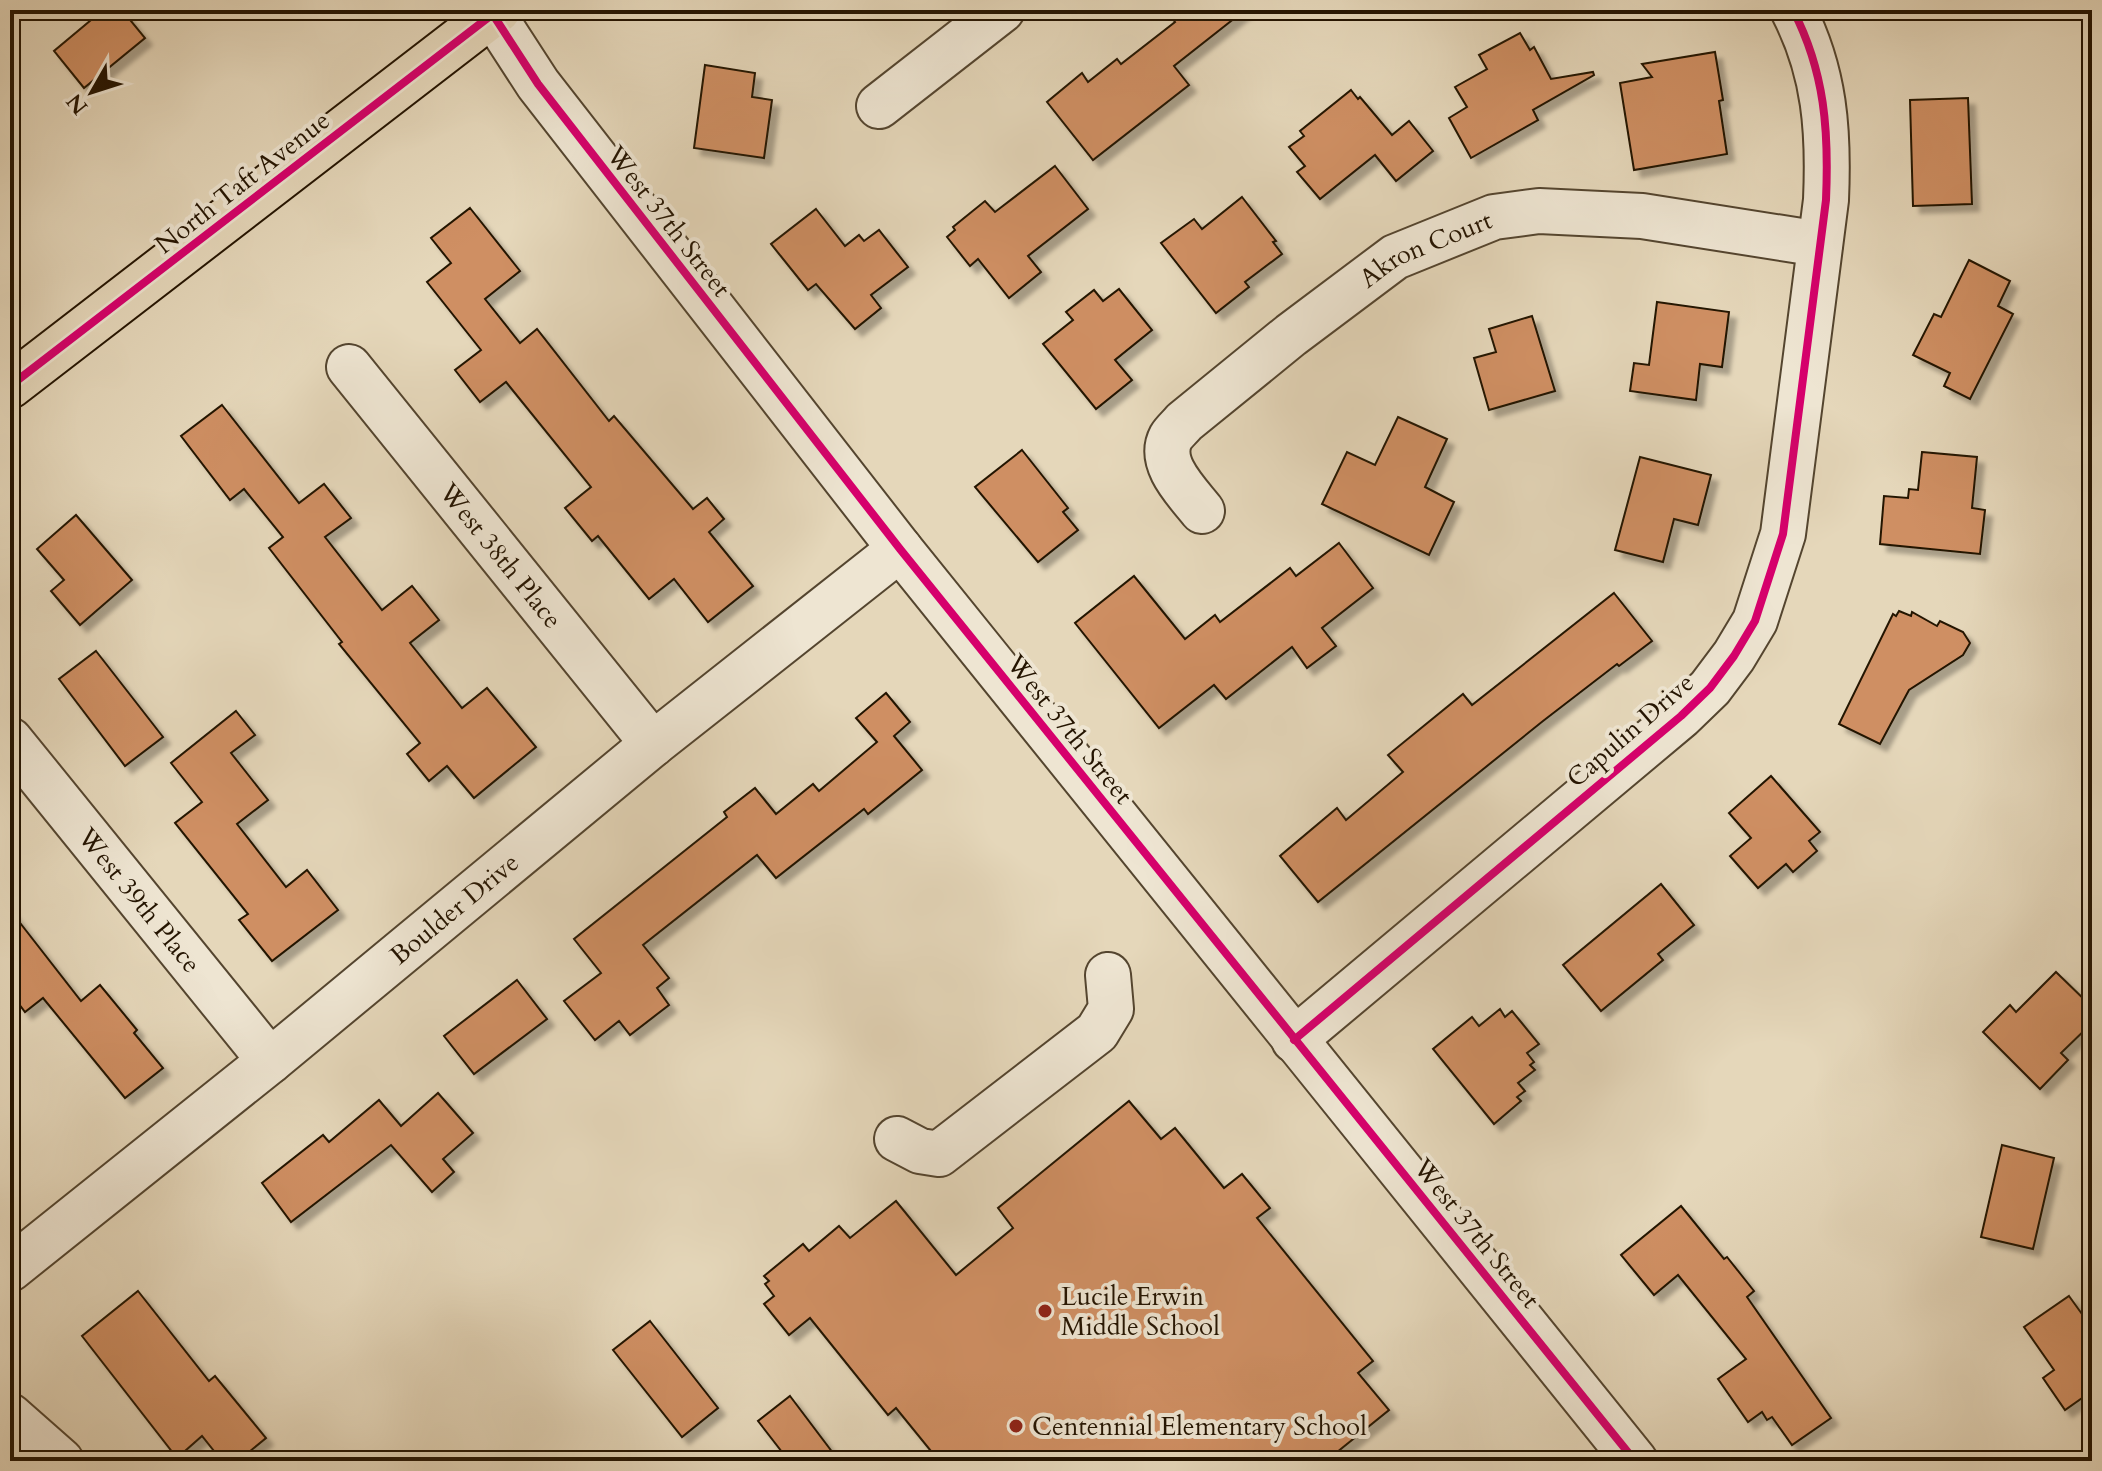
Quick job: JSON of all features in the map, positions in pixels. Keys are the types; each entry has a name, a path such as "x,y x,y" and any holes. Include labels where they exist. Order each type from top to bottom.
{"main road":[{"name":"North Taft Avenue","path":"10,386 493,12"}],"street":[{"path":"879,106 1002,10"},
{"name":"Capulin Drive","path":"1294,1040 1681,716 1710,688 1755,621 1783,534 1820,244 1829,144 1821,89 1809,41 1793,10"},
{"name":"West 37th Street","path":"493,12 538,84 900,549 1635,1461"},
{"name":"Akron Court","path":"1202,511 1171,471 1168,453 1170,438 1184,422 1359,282 1395,257 1443,236 1494,217 1539,211 1642,216 1820,244"},
{"name":"West 38th Place","path":"349,367 653,744"},
{"name":"Boulder Drive","path":"10,1269 270,1061 653,744 900,549"},
{"name":"West 39th Place","path":"10,740 270,1061"},
{"path":"897,1139 920,1151 939,1154 1097,1032 1111,1009 1108,975"},
{"path":"10,1416 61,1461"}],"building":[{"path":"103,10 122,10 145,38 84,88 54,51"},
{"path":"1166,10 1245,10 1174,66 1189,85 1093,160 1047,102 1082,73 1088,82 1117,59 1121,64 1175,22"},
{"path":"1520,33 1530,50 1534,47 1551,79 1593,72 1594,75 1533,110 1538,120 1471,158 1449,118 1467,107 1455,87 1487,69 1479,55"},
{"path":"1715,52 1727,154 1634,170 1620,83 1652,77 1642,64"},
{"path":"705,65 755,73 752,97 772,100 764,158 694,148"},
{"path":"1351,90 1392,135 1409,121 1433,151 1396,181 1375,155 1320,199 1297,172 1305,166 1289,147 1304,136 1300,131"},
{"path":"1968,98 1972,204 1913,206 1910,100"},
{"path":"1055,166 1088,209 1028,256 1041,272 1009,298 978,259 970,266 947,237 955,230 953,227 985,201 995,212"},
{"path":"1242,197 1276,241 1273,242 1282,254 1245,282 1249,287 1216,313 1161,243 1194,219 1202,229"},
{"path":"470,208 520,271 485,299 520,343 537,329 609,421 614,416 693,509 707,498 724,519 709,532 753,586 708,622 674,579 649,599 598,536 592,541 565,508 591,487 506,382 480,402 455,370 481,350 427,282 451,263 431,238"},
{"path":"816,209 845,246 859,235 864,241 879,230 908,267 871,295 881,308 855,329 816,284 808,290 771,244"},
{"path":"1969,260 2010,281 1998,306 2013,314 1970,399 1944,386 1950,373 1913,355 1934,314 1941,317"},
{"path":"1119,289 1152,330 1115,360 1132,380 1096,409 1043,344 1073,320 1066,312 1094,290 1103,301"},
{"path":"1657,302 1729,312 1722,367 1700,364 1696,400 1630,391 1634,363 1649,365"},
{"path":"1532,316 1555,391 1489,410 1474,358 1496,352 1489,329"},
{"path":"222,405 299,503 324,484 351,518 325,537 382,610 412,586 439,620 410,643 462,708 487,688 536,747 474,798 447,766 429,781 407,754 420,743 339,644 342,642 269,548 283,537 244,489 230,500 181,436"},
{"path":"1398,417 1447,439 1425,487 1454,502 1429,555 1322,504 1347,452 1375,465"},
{"path":"1022,450 1068,508 1063,512 1078,530 1038,562 975,487"},
{"path":"1922,452 1977,457 1972,508 1985,510 1980,554 1880,544 1884,496 1908,498 1909,489 1918,490"},
{"path":"1640,457 1711,475 1698,525 1674,519 1663,562 1615,550"},
{"path":"76,515 132,580 80,625 51,591 64,580 37,549"},
{"path":"1339,543 1373,588 1322,628 1336,646 1307,668 1292,647 1226,699 1214,685 1159,728 1075,623 1134,576 1185,639 1215,615 1220,622 1290,568 1296,576"},
{"path":"1614,593 1652,641 1543,721 1318,902 1280,856 1337,808 1346,820 1403,772 1388,755 1463,694 1472,705"},
{"path":"1899,611 1911,616 1912,612 1937,626 1940,621 1963,632 1970,643 1963,655 1909,690 1880,744 1839,724 1893,614 1896,616"},
{"path":"96,651 163,737 125,766 59,679"},
{"path":"886,693 910,722 894,736 922,770 868,814 864,809 776,878 757,855 643,945 669,978 657,988 669,1005 630,1035 619,1021 595,1040 564,1001 601,973 574,939 727,817 724,812 755,788 776,814 813,784 819,791 877,742 856,718"},
{"path":"236,711 255,735 231,753 268,800 237,824 286,887 307,870 338,910 272,961 239,920 248,914 175,823 202,802 171,763"},
{"path":"1771,776 1820,832 1809,841 1817,851 1793,872 1786,864 1758,888 1730,856 1751,838 1729,813"},
{"path":"1661,884 1694,925 1658,954 1663,960 1601,1011 1563,965"},
{"path":"10,910 81,1001 100,985 163,1068 125,1098 43,998 25,1012 10,992"},
{"path":"2056,972 2092,1007 2092,1023 2061,1053 2068,1060 2040,1089 1983,1032 2010,1005 2016,1012"},
{"path":"517,980 547,1019 474,1074 444,1036"},
{"path":"1500,1009 1505,1017 1512,1011 1539,1044 1527,1053 1534,1062 1530,1065 1535,1070 1518,1083 1525,1091 1517,1097 1521,1101 1494,1124 1433,1049 1472,1017 1479,1026"},
{"path":"438,1093 473,1133 443,1159 454,1172 432,1192 391,1145 291,1222 262,1183 323,1135 329,1142 379,1100 401,1126"},
{"path":"1129,1101 1161,1139 1175,1128 1224,1188 1242,1174 1270,1208 1257,1218 1373,1361 1358,1373 1389,1410 1326,1461 939,1461 896,1408 888,1415 810,1318 789,1335 764,1304 774,1296 765,1284 769,1281 764,1276 803,1244 809,1251 839,1226 850,1238 896,1201 956,1275 1013,1228 998,1208"},
{"path":"2002,1145 2054,1158 2033,1249 1981,1237"},
{"path":"1681,1206 1754,1291 1747,1297 1831,1418 1792,1445 1772,1417 1767,1420 1762,1412 1748,1422 1718,1379 1746,1359 1678,1275 1654,1295 1621,1255"},
{"path":"138,1291 209,1381 215,1376 266,1438 238,1461 222,1461 202,1436 177,1458 82,1336"},
{"path":"2069,1296 2092,1328 2092,1391 2065,1410 2043,1378 2054,1370 2024,1327"},
{"path":"650,1321 718,1408 682,1437 613,1350"},
{"path":"790,1396 839,1461 789,1461 758,1421"}],"cycle path":[{"path":"490,10 538,84 900,549 1635,1461"},
{"path":"10,386 498,10"},
{"path":"1294,1040 1681,716 1710,688 1755,621 1783,534 1826,200 1827,150 1823,102 1812,56 1793,10"}],"place":[{"name":"Lucile Erwin Middle School","path":"1045,1311"},
{"name":"Centennial Elementary School","path":"1016,1426"}]}
